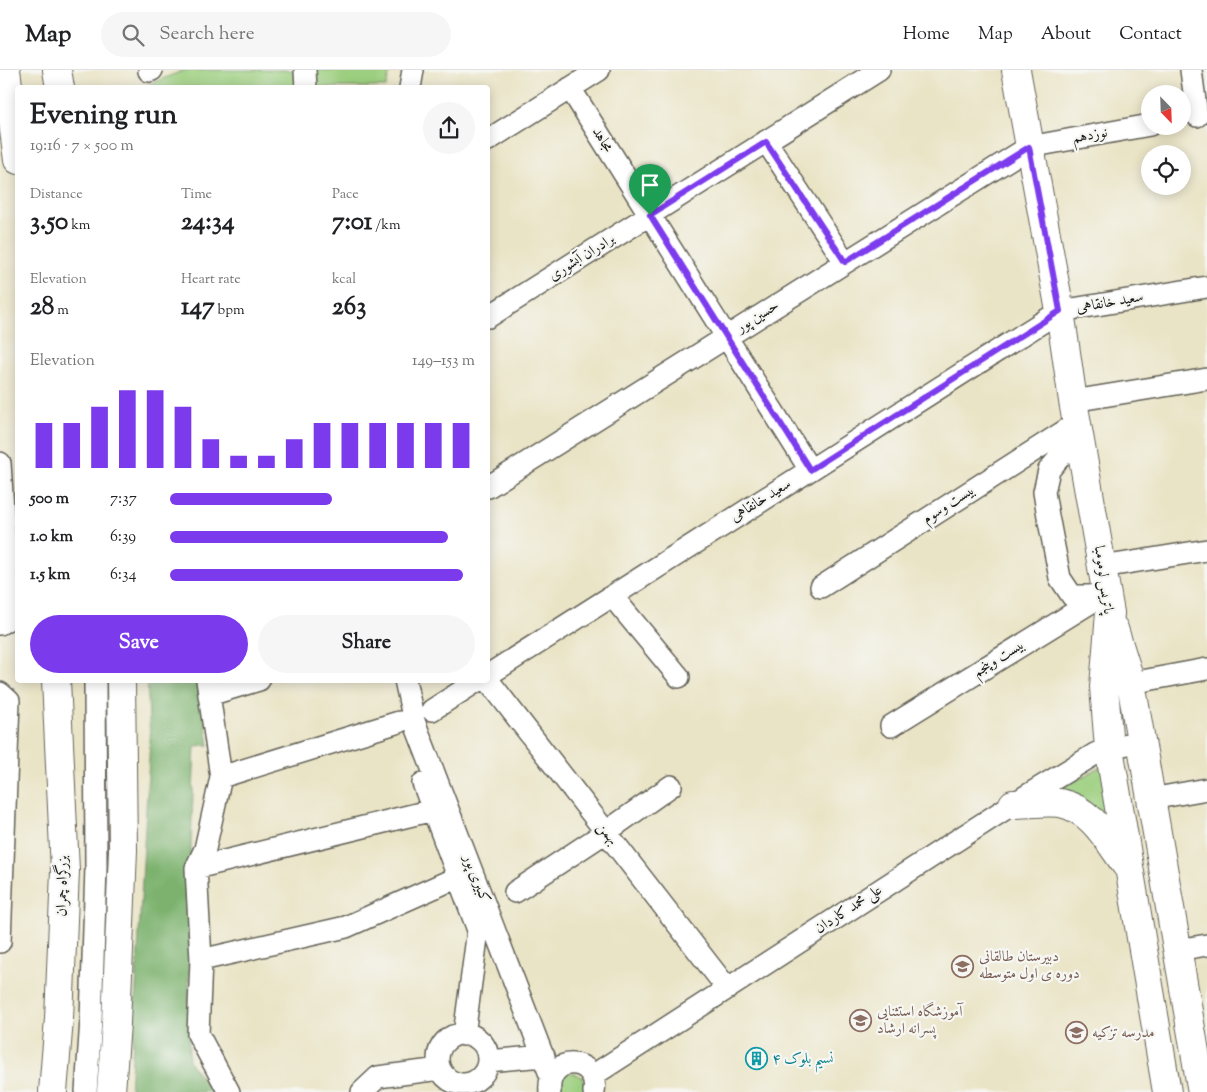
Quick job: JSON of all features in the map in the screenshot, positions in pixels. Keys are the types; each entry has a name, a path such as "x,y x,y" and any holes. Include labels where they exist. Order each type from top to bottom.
{"main road":[{"path":"6,70 15,138"},
{"path":"57,70 60,85"},
{"name":"پاتریس لومومبا","path":"1016,70 1060,311 1075,412 1106,591 1104,686 1109,748 1167,1092"},
{"path":"1106,591 1131,683 1186,1001"},
{"name":"بزرگراه چمران","path":"53,1092 59,1019 65,872 56,683"},
{"path":"111,1092 116,1023 123,850 121,683"},
{"path":"1013,804 1058,802 1077,808 1093,820 1129,870"},
{"path":"1152,1006 1154,991 1159,982 1170,980 1178,988 1186,1001 1199,1031 1202,1092"}],"street":[{"path":"305,70 306,85"},
{"path":"410,85 412,70"},
{"path":"490,139 599,70"},
{"name":"برادران آبشوری","path":"490,316 879,70"},
{"path":"1191,70 1196,117"},
{"name":"مجاهد","path":"570,88 810,470"},
{"name":"نوزدهم","path":"1029,147 1141,127"},
{"path":"766,142 845,262"},
{"name":"حسین پور","path":"490,486 1029,147"},
{"name":"سعید خانقاهی","path":"490,674 1060,311 1207,287"},
{"name":"بیست وسوم","path":"822,588 1075,412 1207,379"},
{"path":"1075,412 1066,451 1049,470 1044,492 1060,578 1072,596 1089,596 1106,591 1207,550"},
{"path":"0,469 10,618 0,624"},
{"name":"بیست وپنجم","path":"891,726 1106,591"},
{"path":"612,596 679,678"},
{"path":"1131,683 1207,669"},
{"path":"86,1092 91,1020 96,867 95,683"},
{"path":"229,1092 198,1034 201,960 196,868 205,849 220,776 208,688 240,683"},
{"path":"392,683 400,722 478,930 464,1034"},
{"name":"کبیری پور","path":"407,683 414,721 544,1056 551,1084"},
{"path":"432,710 475,683"},
{"name":"بهمن","path":"490,683 727,988"},
{"path":"0,693 9,701 0,942"},
{"path":"220,776 400,722"},
{"name":"علی محمد کاردان","path":"593,1084 727,988 1013,804 1095,754 1109,748 1141,740"},
{"path":"515,892 606,832 671,786"},
{"path":"1151,799 1207,789"},
{"path":"196,868 433,810"},
{"path":"201,960 346,927 458,877"},
{"path":"1177,950 1207,945"},
{"path":"464,1034 479,1040 487,1053 488,1061 482,1076 468,1084 459,1084 451,1082 445,1076 440,1069 438,1061 442,1045 449,1039 464,1034"},
{"path":"488,1061 544,1056"},
{"path":"551,1084 556,1071 561,1066 575,1064 588,1070 593,1084"},
{"path":"362,1092 378,1077 440,1069"}],"green space":[{"path":"185,70 390,70 386,85 147,85"},
{"path":"147,683 199,683 209,745 195,746 191,844 189,1061 212,1092 130,1092 150,740"},
{"path":"1106,764 1113,820 1060,789"},
{"path":"569,1072 583,1077 586,1092 558,1092 558,1081"}],"place":[{"name":"دبیرستان طالقانی دوره ی اول متوسطه","path":"963,966"},
{"name":"آموزشگاه استثنایی پسرانه ارشاد","path":"861,1021"},
{"name":"مدرسه تزکیه","path":"1076,1033"},
{"name":"نسیم بلوک ۴","path":"756,1059"}],"route":[{"path":"766,142 845,262 1029,147 1060,311 810,470 650,215 766,142"}]}
